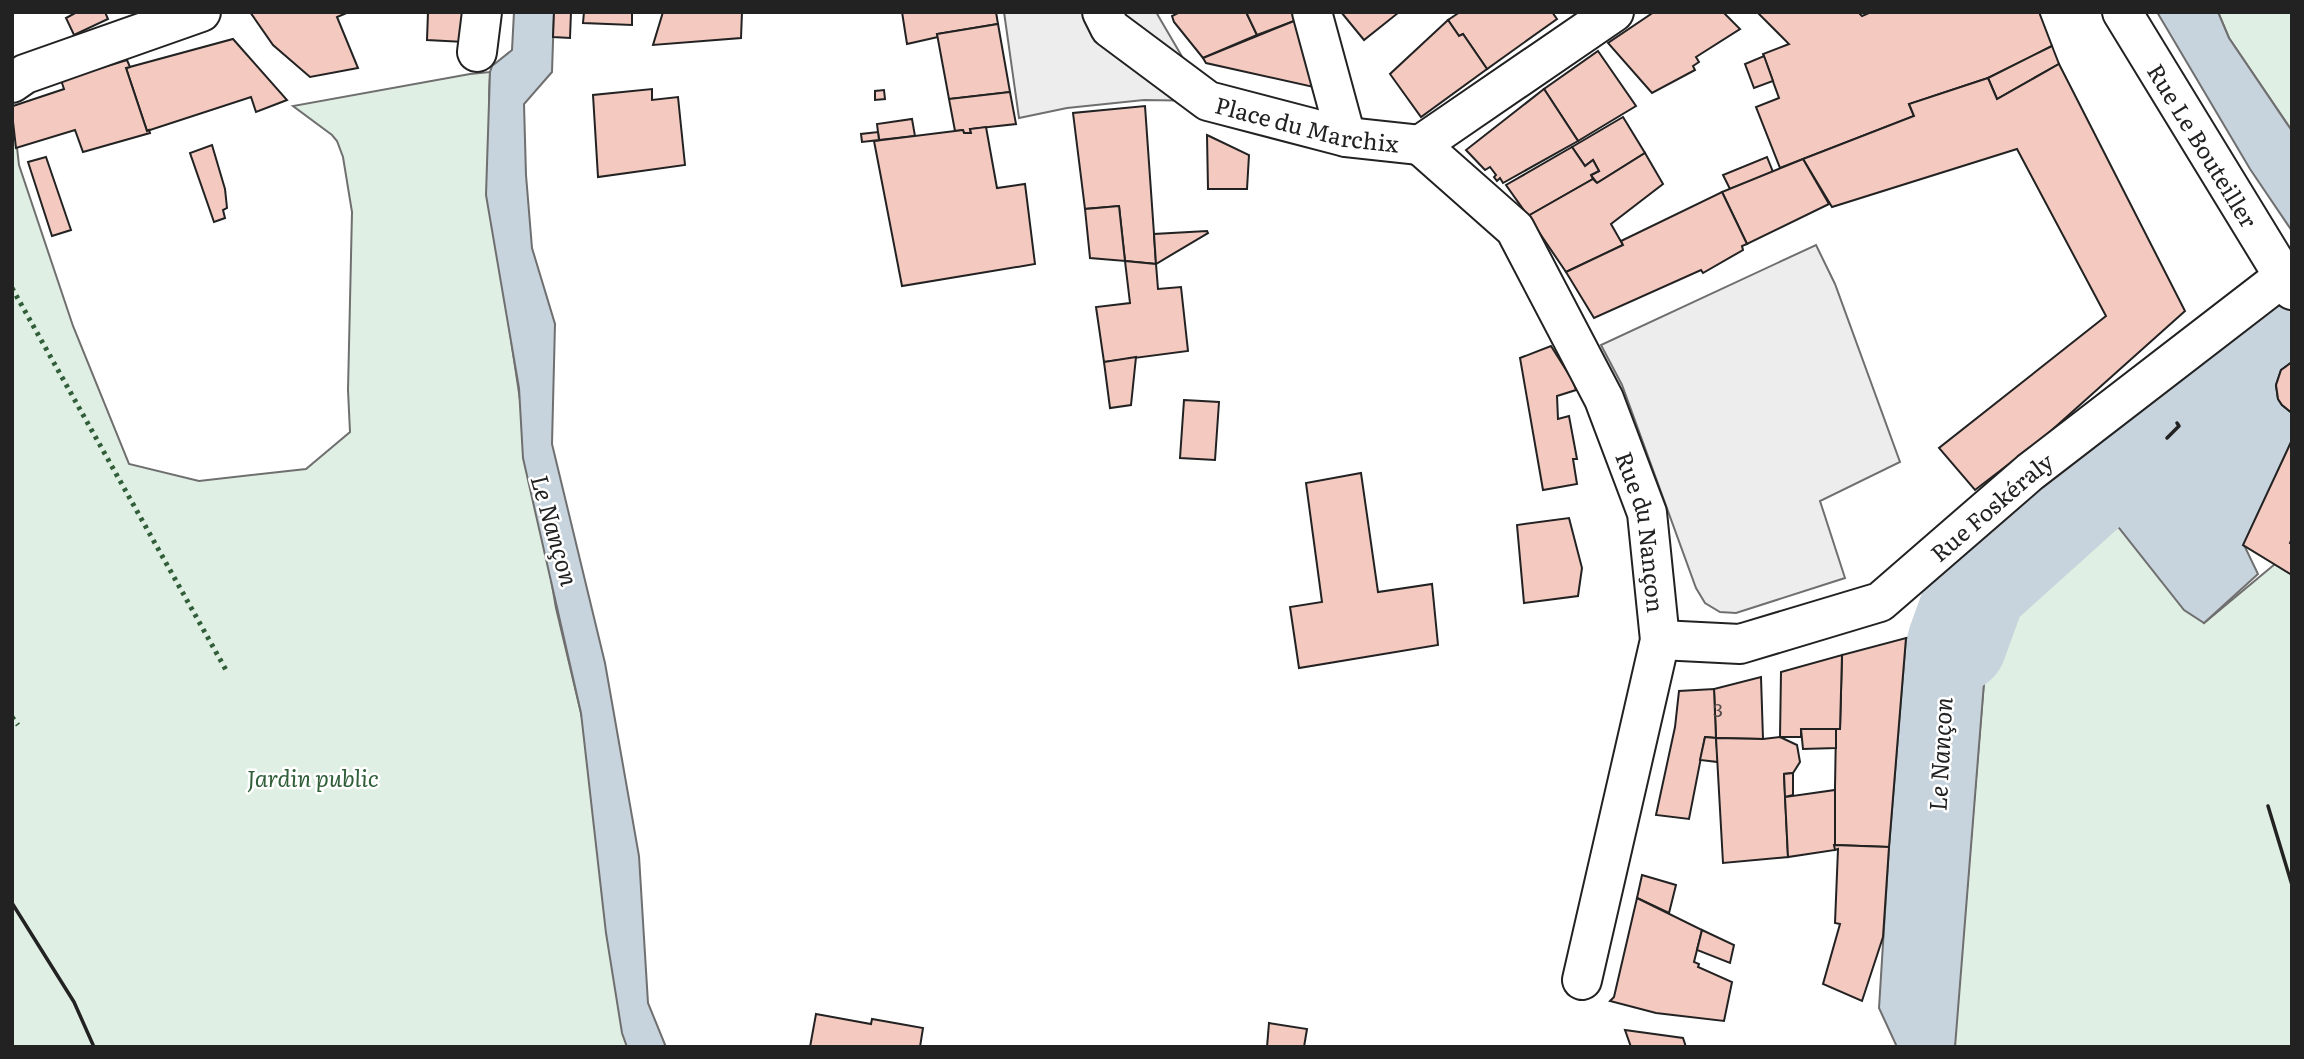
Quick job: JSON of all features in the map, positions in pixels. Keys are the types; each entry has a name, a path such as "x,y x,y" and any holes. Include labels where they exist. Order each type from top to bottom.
{"street":[{"path":"12,83 25,74 201,12"},
{"path":"477,52 482,12"},
{"name":"Place du Marchix","path":"1102,12 1110,28 1208,101 1346,137 1420,145"},
{"path":"1312,12 1346,137"},
{"path":"1420,145 1614,12"},
{"name":"Rue Le Bouteiller","path":"2123,12 2287,283"},
{"name":"Rue du Nançon","path":"1420,145 1515,229 1604,399 1647,513 1660,640 1582,980"},
{"name":"Rue Foskéraly","path":"1660,640 1740,644 1880,602 2030,472 2287,283"}],"green space":[{"path":"2218,12 2292,12 2292,131 2229,38"},
{"name":"Jardin public","path":"490,72 489,96 508,320 521,406 556,608 581,713 649,1047 12,1047 12,104 19,165 73,326 129,464 199,481 306,469 350,432 348,390 352,212 343,157 332,135 293,106"},
{"path":"2087,489 2204,623 2275,564 2292,575 2292,1047 1954,1047 1989,620 2043,544"}],"shaded area":[{"path":"1004,12 1156,12 1208,101 1144,100 1067,108 1019,118"},
{"path":"1816,245 1835,284 1900,462 1820,501 1845,578 1736,613 1720,612 1705,603 1696,588 1622,385 1601,345"}],"water":[{"path":"514,12 554,12 552,72 524,104 532,248 555,324 552,444 605,663 639,856 648,1003 666,1047 627,1047 622,1033 606,933 581,713 523,458 519,388 486,195 490,72 492,66 512,50"},
{"path":"2157,12 2218,12 2229,38 2292,131 2292,231 2250,169"},
{"path":"2270,304 2292,328 2292,361 2281,373 2277,394 2292,413 2292,440 2244,545 2258,574 2204,623 2184,610 2070,466"},
{"path":"2012,511 2043,544 2011,578 1989,620 1955,1047 1897,1047 1879,1008 1906,638 1935,583"}],"building":[{"path":"77,12 105,12 108,19 74,35 66,18"},
{"path":"250,12 349,12 337,17 358,68 310,77 273,45"},
{"path":"428,12 465,12 464,42 427,40"},
{"path":"554,12 571,12 570,38 553,37"},
{"path":"584,12 632,12 632,25 583,23"},
{"path":"663,12 742,12 741,38 653,45"},
{"path":"902,12 996,12 998,24 937,34 938,37 907,44"},
{"path":"1180,12 1246,12 1257,35 1203,58 1174,22 1172,16"},
{"path":"1246,12 1296,12 1299,19 1257,35"},
{"path":"1341,12 1397,12 1398,13 1364,40"},
{"path":"1460,12 1552,12 1557,19 1487,69 1463,34 1459,36 1448,20"},
{"path":"1654,12 1723,12 1740,29 1696,57 1699,62 1693,66 1695,70 1652,93 1608,43"},
{"path":"1757,12 1858,12 1862,16 1871,12 2039,12 2052,46 1988,78 1909,104 1914,116 1780,168 1756,107 1779,98 1763,54 1789,44"},
{"path":"1299,19 1318,88 1206,63 1203,58"},
{"path":"1448,20 1459,36 1463,34 1487,69 1421,117 1390,74"},
{"path":"998,24 1010,92 949,99 937,34"},
{"path":"233,39 287,100 256,112 251,97 147,131 126,68"},
{"path":"2052,46 2059,64 1997,99 1988,78"},
{"path":"1598,51 1636,106 1578,141 1544,89"},
{"path":"1764,56 1773,81 1754,88 1745,64"},
{"path":"127,60 130,67 126,68 147,131 150,133 83,152 75,130 16,148 13,106 64,89 61,80"},
{"path":"2059,64 2185,311 2043,438 1975,490 1939,448 2106,316 2017,149 1832,207 1803,159 1914,116 1909,104 1988,78 1997,99"},
{"path":"652,89 652,100 678,97 685,165 598,177 593,95"},
{"path":"1544,89 1578,141 1503,183 1500,178 1497,181 1490,167 1485,170 1466,150"},
{"path":"884,90 885,99 875,100 875,91"},
{"path":"1010,92 1016,124 970,129 971,133 955,131 949,99"},
{"path":"1145,106 1156,264 1125,261 1119,206 1085,209 1073,113"},
{"path":"1623,117 1645,153 1597,183 1591,175 1599,171 1593,160 1585,166 1572,147"},
{"path":"912,119 915,136 879,140 877,124"},
{"path":"986,127 997,188 1025,184 1035,264 902,286 874,141 963,130 964,133 971,133 970,129"},
{"path":"878,132 879,140 862,142 861,134"},
{"path":"1207,135 1249,155 1247,189 1208,189"},
{"path":"212,145 225,189 227,208 223,210 225,218 214,222 190,153"},
{"path":"1572,147 1585,166 1593,160 1599,171 1591,175 1593,179 1528,216 1506,185"},
{"path":"1645,153 1663,184 1611,224 1623,245 1566,272 1528,216 1593,179 1597,183"},
{"path":"46,157 71,230 52,236 28,162"},
{"path":"1767,157 1773,172 1730,189 1723,175"},
{"path":"1803,159 1829,204 1747,244 1722,192"},
{"path":"1722,192 1747,244 1742,246 1743,250 1703,273 1701,270 1594,318 1566,272 1623,245 1621,241"},
{"path":"1119,206 1125,261 1090,258 1085,209"},
{"path":"1208,233 1156,264 1154,234"},
{"path":"1125,261 1156,264 1158,289 1181,287 1188,351 1104,362 1096,307 1130,303"},
{"path":"1551,346 1576,390 1557,396 1558,419 1569,416 1577,459 1573,459 1577,484 1543,490 1520,358"},
{"path":"1136,357 1131,405 1110,408 1104,362"},
{"path":"2292,362 2292,413 2278,399 2276,385 2281,370"},
{"path":"2292,362 2292,413 2278,399 2276,385 2281,370"},
{"path":"1184,400 1219,402 1215,460 1180,458"},
{"path":"2292,440 2290,543 2292,575 2243,545"},
{"path":"1361,473 1378,592 1432,584 1438,645 1299,668 1290,607 1322,602 1306,483"},
{"path":"1569,518 1582,568 1578,596 1524,603 1517,525"},
{"path":"1906,638 1889,847 1834,845 1836,729 1840,729 1842,655"},
{"path":"1842,655 1840,729 1801,729 1801,737 1780,737 1781,672"},
{"path":"1761,677 1763,739 1716,738 1714,689"},
{"path":"1714,689 1716,738 1705,737 1689,819 1656,815 1675,727 1679,691"},
{"path":"1801,729 1836,729 1836,748 1803,749"},
{"path":"1705,737 1716,738 1718,762 1700,760"},
{"path":"1780,737 1797,745 1800,762 1793,773 1784,774 1788,857 1723,863 1716,738"},
{"path":"1793,773 1793,795 1785,797 1784,774"},
{"path":"1835,790 1835,850 1788,857 1785,797"},
{"path":"1834,845 1889,847 1883,937 1862,1001 1823,984 1840,924 1835,923 1838,849 1835,850"},
{"path":"1642,875 1676,885 1669,913 1637,898"},
{"path":"1637,898 1702,930 1694,962 1699,964 1698,967 1732,982 1724,1021 1656,1013 1610,1001 1614,997"},
{"path":"1702,930 1734,945 1730,963 1697,950"},
{"path":"816,1014 871,1024 872,1019 923,1028 920,1047 810,1047"},
{"path":"1269,1023 1307,1029 1304,1047 1267,1047"},
{"path":"1625,1030 1683,1038 1686,1047 1631,1047"}],"waterway":[{"name":"Le Nançon","path":"1957,643 1977,588 2087,489 2292,319"}],"hedge":[{"path":"12,288 226,670"},
{"path":"12,717 18,725"}],"wall":[{"path":"2167,438 2179,426 2177,423"},
{"path":"2268,806 2292,885"},
{"path":"12,903 74,1002 94,1047"}]}
